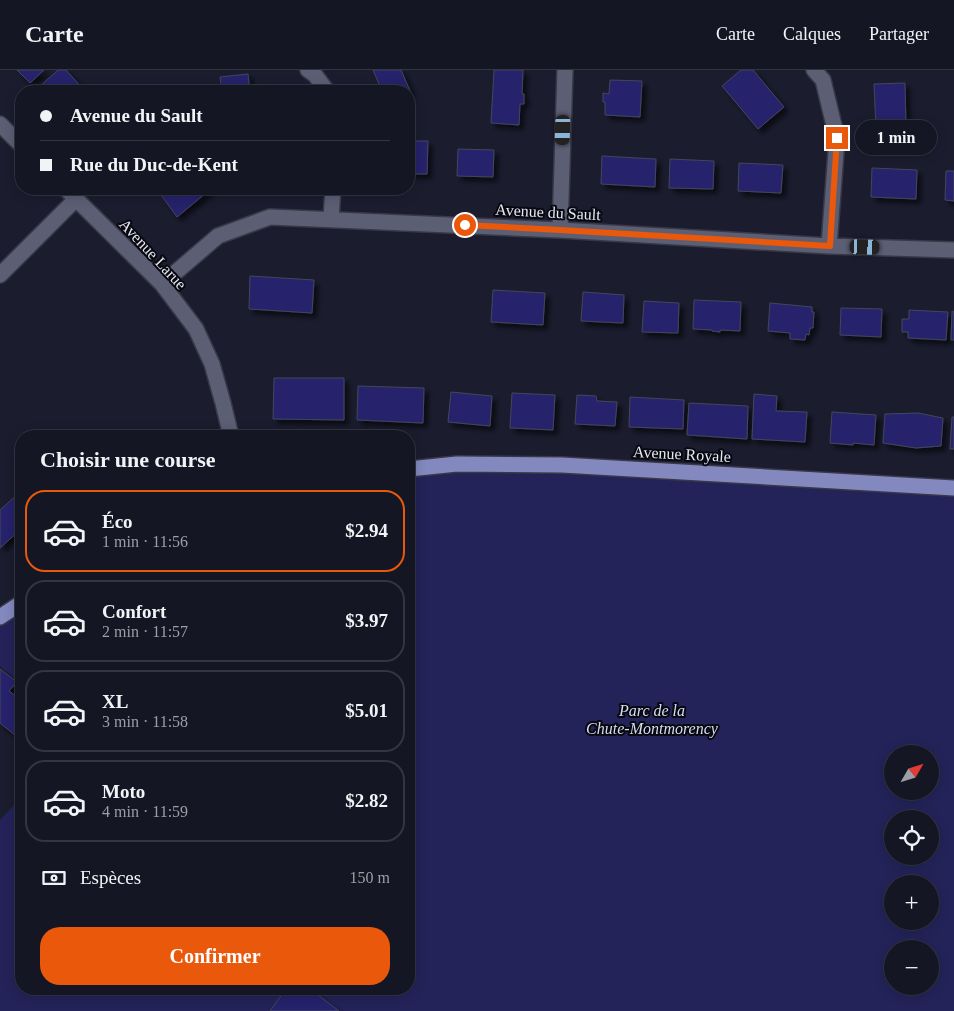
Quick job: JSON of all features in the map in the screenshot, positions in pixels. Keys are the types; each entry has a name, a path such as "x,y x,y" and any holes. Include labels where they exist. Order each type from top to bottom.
{"main road":[{"name":"Avenue Royale","path":"415,468 457,464 562,465 954,488"},
{"path":"0,617 15,607"}],"street":[{"path":"308,70 314,74 322,85"},
{"path":"560,230 565,70"},
{"path":"814,70 823,80 837,138 830,246"},
{"path":"0,124 15,139"},
{"path":"0,275 70,195"},
{"name":"Avenue Larue","path":"72,195 162,284 196,329 212,364 230,430"},
{"path":"332,219 333,195"},
{"name":"Avenue du Sault","path":"162,284 218,236 270,217 560,230 830,246 954,250"}],"green space":[{"name":"Parc de la Chute-Montmorency","path":"457,464 954,488 954,1011 0,1011 0,820 15,804 15,995 415,995 415,468"},
{"path":"15,607 15,680 0,666 0,617"}],"building":[{"path":"17,70 44,70 30,83"},
{"path":"58,70 66,70 80,85 41,85"},
{"path":"373,70 401,70 408,85 379,85"},
{"path":"494,70 523,70 522,94 524,94 524,104 520,104 519,125 491,123"},
{"path":"741,70 753,70 784,107 758,129 722,86"},
{"path":"248,74 249,85 221,85 220,77"},
{"path":"610,80 642,81 640,117 605,115 603,93 609,94"},
{"path":"905,83 906,127 876,128 874,84"},
{"path":"415,141 428,141 427,174 415,174"},
{"path":"458,149 494,150 493,177 457,176"},
{"path":"602,156 656,159 655,187 601,184"},
{"path":"670,159 714,161 713,189 669,188"},
{"path":"739,163 783,165 781,193 738,191"},
{"path":"872,168 917,170 916,199 871,197"},
{"path":"946,171 954,171 954,201 945,200"},
{"path":"161,195 204,195 177,217"},
{"path":"250,276 314,280 312,313 249,309"},
{"path":"493,290 545,293 543,325 491,322"},
{"path":"583,292 624,295 623,323 581,321"},
{"path":"694,300 741,302 740,331 720,330 720,332 693,329"},
{"path":"644,301 679,303 678,333 642,332"},
{"path":"770,303 812,307 812,312 814,312 813,328 810,328 809,335 806,334 805,340 790,339 790,333 768,331"},
{"path":"841,308 882,309 881,337 840,335"},
{"path":"909,310 948,312 946,340 908,338 908,332 902,332 902,319 909,319"},
{"path":"952,311 954,312 954,340 951,340"},
{"path":"274,378 344,378 344,420 273,419"},
{"path":"358,386 424,388 423,423 357,420"},
{"path":"451,392 492,396 490,426 448,422"},
{"path":"512,393 555,395 553,430 510,428"},
{"path":"754,394 777,396 776,411 807,412 805,442 752,439"},
{"path":"577,395 596,396 597,401 617,402 615,426 575,424"},
{"path":"630,397 684,400 683,429 629,427"},
{"path":"689,403 748,406 747,439 687,435"},
{"path":"832,412 876,415 874,445 830,443"},
{"path":"918,413 943,418 941,446 916,448 883,443 885,414"},
{"path":"952,417 954,417 954,449 950,449"},
{"path":"15,497 15,534 0,548 0,510"},
{"path":"0,669 15,680 15,684 9,691 15,696 15,735 0,723"},
{"path":"282,995 318,995 339,1011 270,1011"}],"route":[{"path":"465,225 830,246 837,138"}]}
